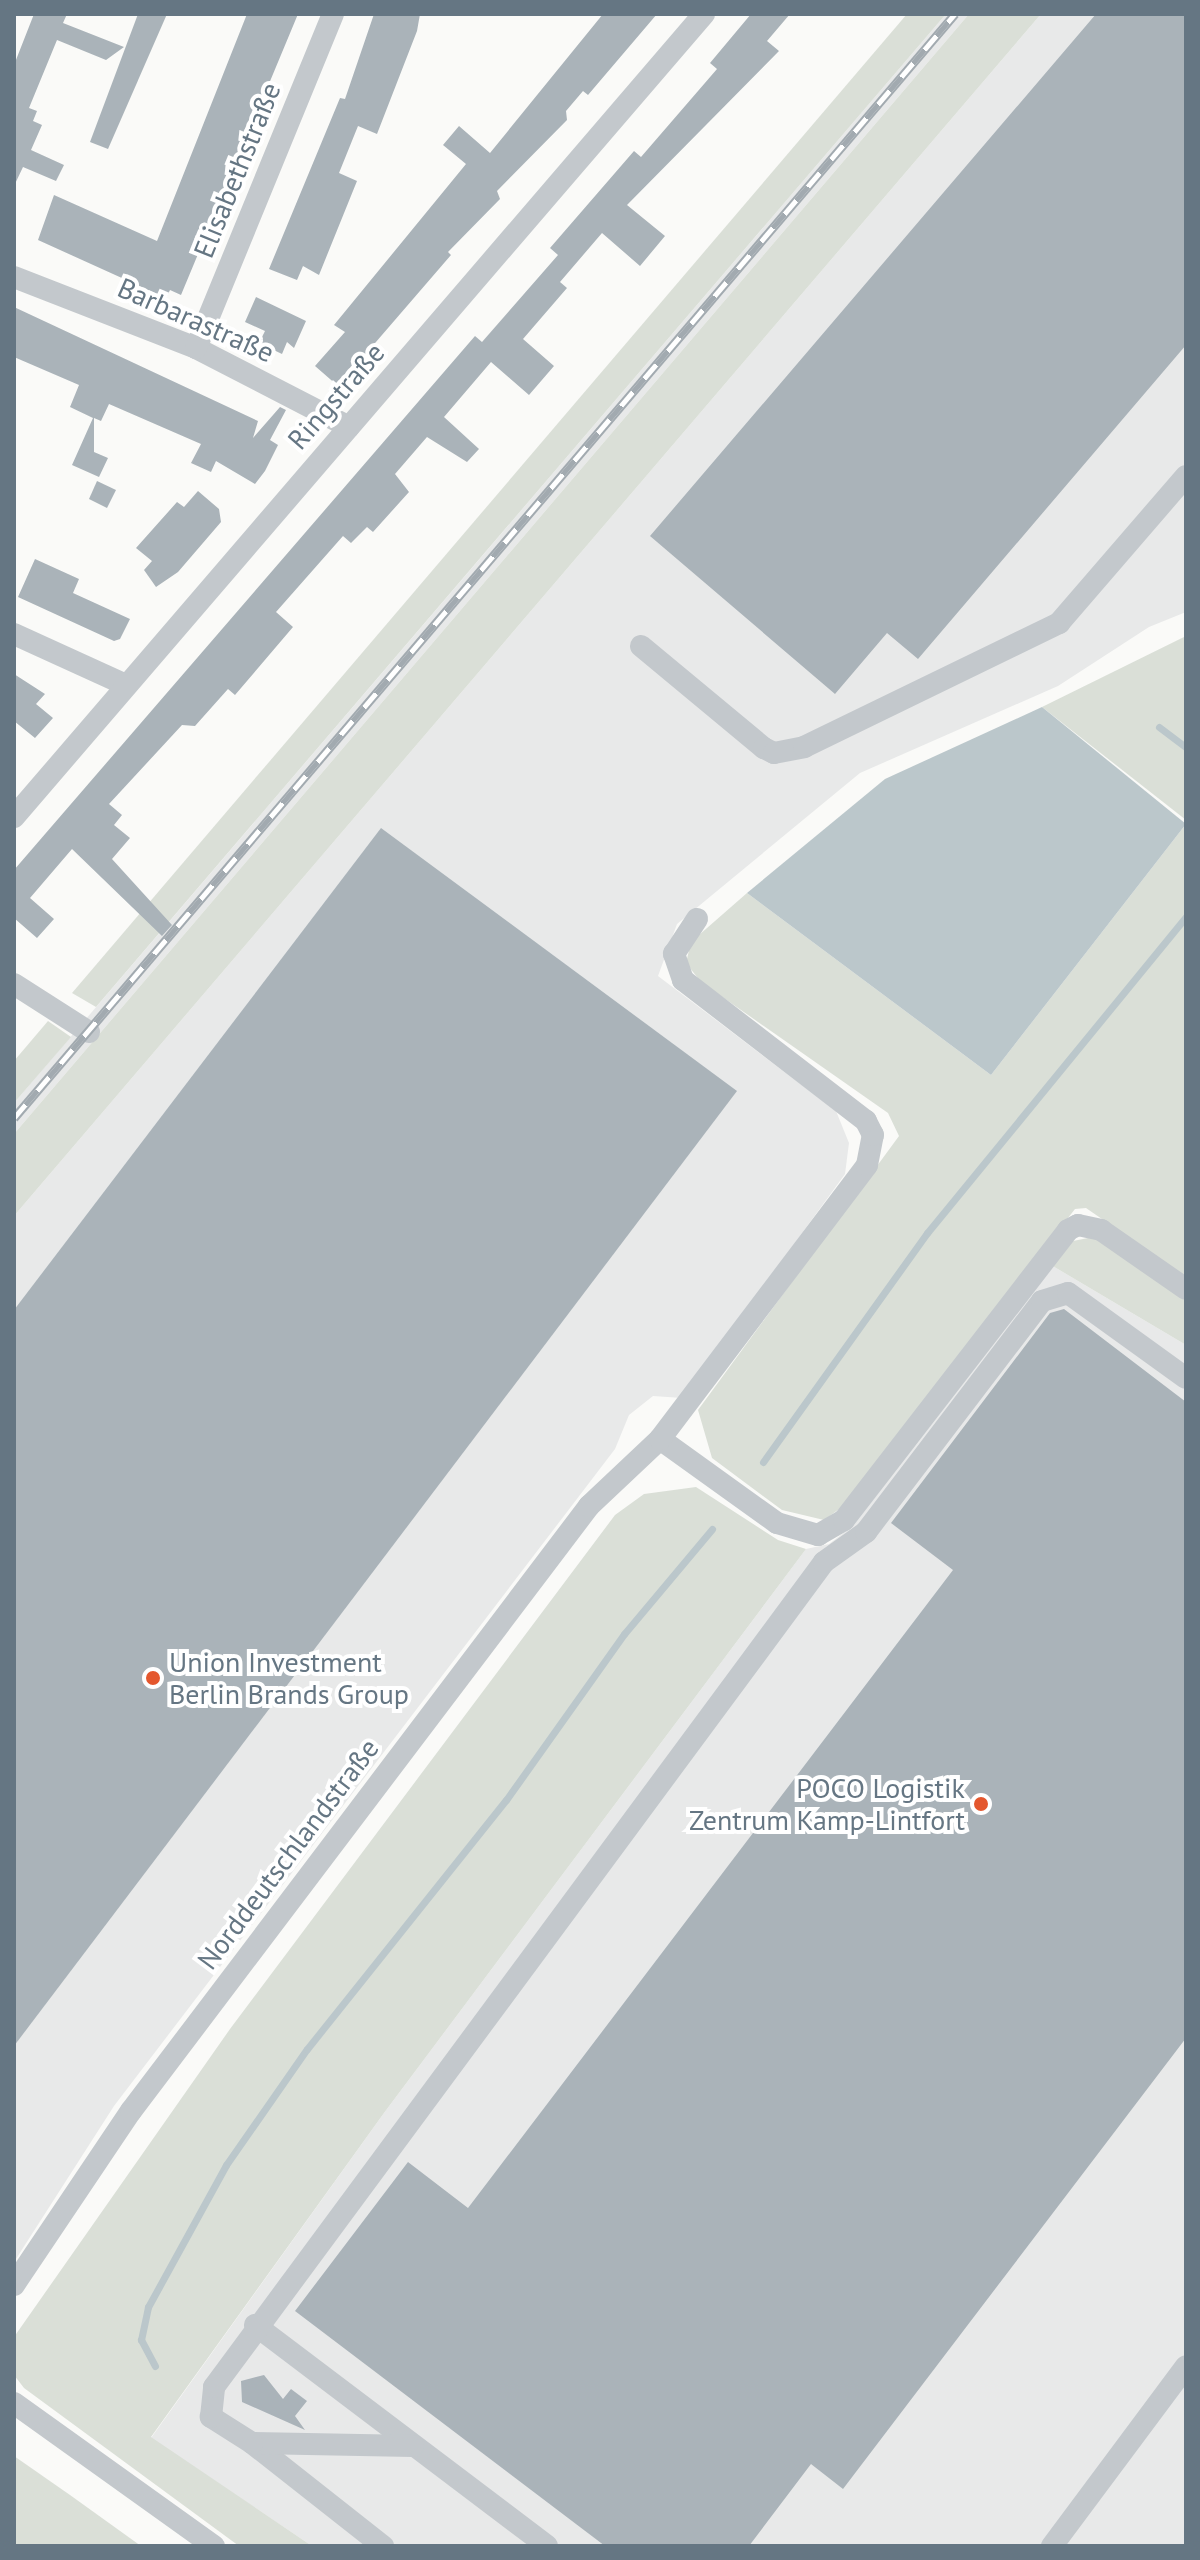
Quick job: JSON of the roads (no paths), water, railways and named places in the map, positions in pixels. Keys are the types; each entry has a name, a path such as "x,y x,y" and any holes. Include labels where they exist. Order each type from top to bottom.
{"street":[{"name":"Elisabethstraße","path":"196,348 333,14"},
{"name":"Ringstraße","path":"14,817 704,14"},
{"name":"Barbarastraße","path":"14,277 196,348 349,427"},
{"path":"641,646 764,748 774,753 804,747 1059,623 1186,476"},
{"path":"14,634 126,685"},
{"name":"Norddeutschlandstraße","path":"14,2285 131,2111 589,1506 660,1439 873,1151 873,1135 854,1110 683,980 674,954 697,919"},
{"path":"14,984 89,1032"},
{"path":"660,1439 777,1523 818,1535 844,1520 1068,1230 1078,1225 1101,1230 1186,1289"},
{"path":"383,2546 252,2443 211,2417 214,2387 255,2325 824,1562 866,1532 1042,1301 1068,1293 1085,1302 1186,1378"},
{"path":"255,2325 547,2546"},
{"path":"1052,2546 1186,2366"},
{"path":"14,2403 214,2546"},
{"path":"252,2443 413,2446"}],"waterway":[{"path":"1159,727 1186,747"},
{"path":"763,1462 927,1233 1186,917"},
{"path":"155,2366 141,2340 148,2307 226,2165 307,2049 506,1800 624,1634 712,1529"}],"railway":[{"path":"14,1118 955,14"}],"place":[{"name":"Union Investment Berlin Brands Group","path":"153,1678"},
{"name":"POCO Logistik Zentrum Kamp-Lintfort","path":"981,1804"}]}
